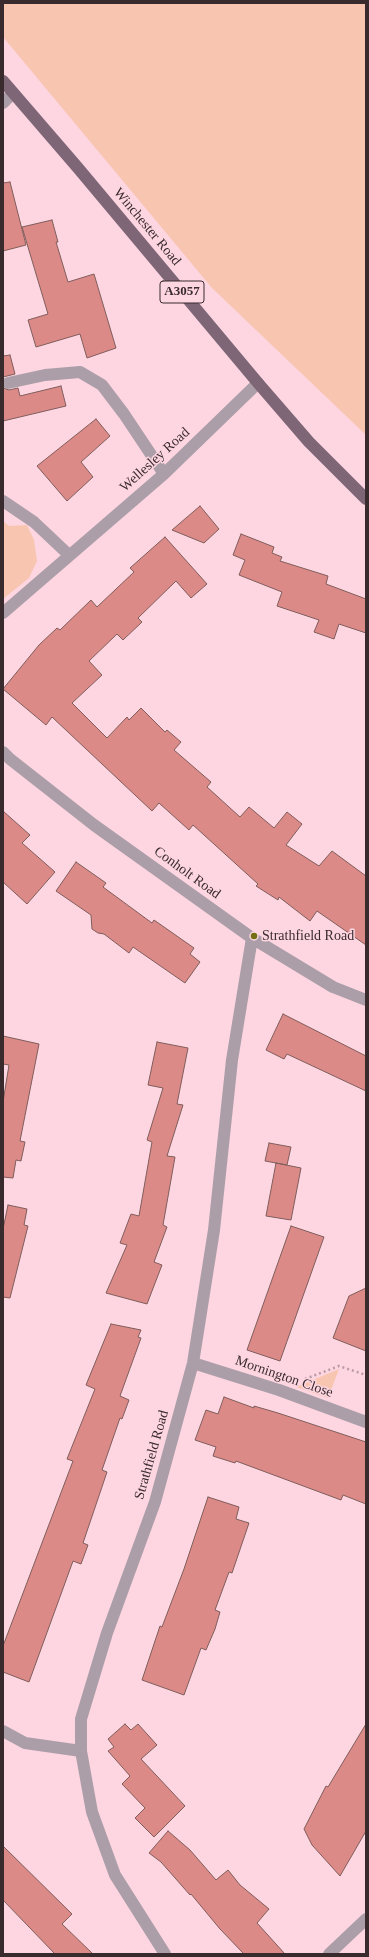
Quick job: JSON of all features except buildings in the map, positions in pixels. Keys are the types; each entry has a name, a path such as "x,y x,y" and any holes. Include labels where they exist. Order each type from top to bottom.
{"main road":[{"name":"Winchester Road","path":"3,81 309,442 366,499"}],"street":[{"path":"3,103 13,93"},
{"path":"8,383 46,375 80,372 102,385 124,414 164,474"},
{"name":"Wellesley Road","path":"3,613 164,474 258,383"},
{"path":"3,501 34,522 69,555"},
{"name":"Conholt Road","path":"3,752 94,825 252,938 333,987 366,1000"},
{"name":"Strathfield Road","path":"165,1954 115,1875 92,1812 81,1751 81,1719 107,1633 155,1502 193,1363 214,1230 232,1060 252,938"},
{"name":"Mornington Close","path":"193,1363 279,1390 366,1422"},
{"path":"3,1731 25,1743 81,1751"},
{"path":"329,1954 366,1919"}],"path":[{"path":"279,1390 339,1366 366,1375"}],"shaded area":[{"path":"3,3 366,3 366,435 212,288 3,37"},
{"path":"3,521 9,526 27,525 34,540 37,561 29,578 3,599"},
{"path":"339,1369 328,1398 296,1387"}],"place":[{"name":"Strathfield Road","path":"254,936"}]}
